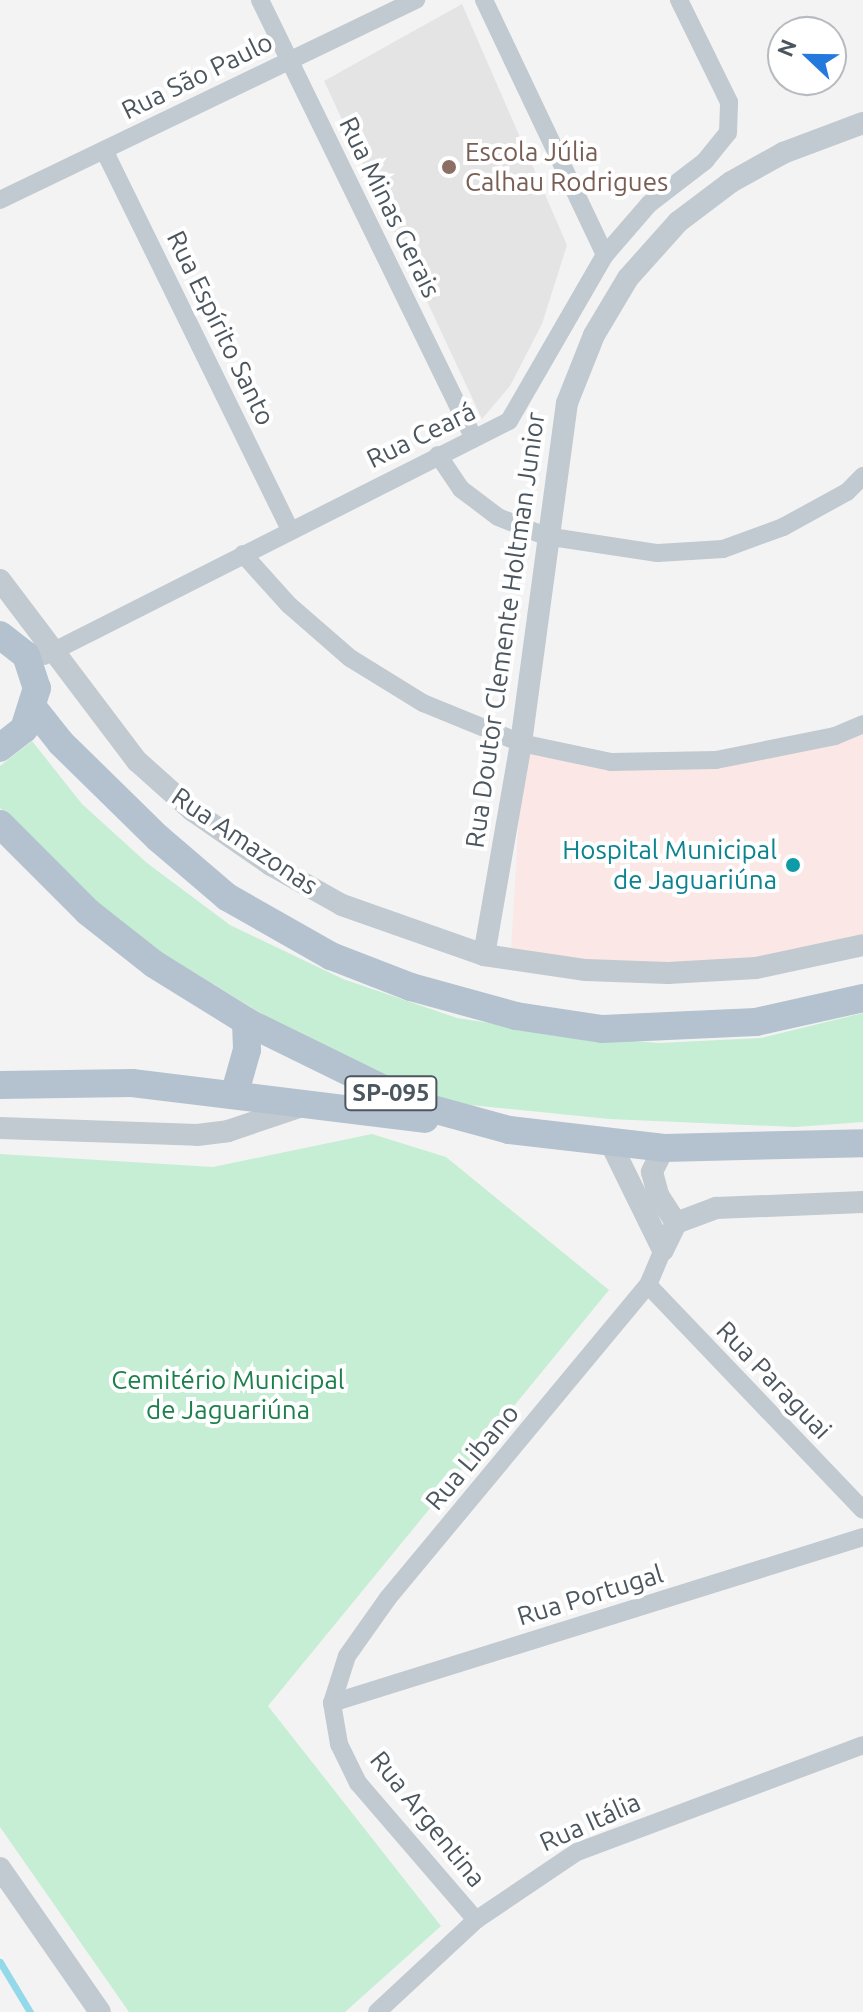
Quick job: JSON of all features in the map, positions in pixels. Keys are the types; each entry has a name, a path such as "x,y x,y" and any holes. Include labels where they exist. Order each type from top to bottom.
{"main road":[{"path":"0,635 31,664 37,688 34,709 24,729 0,748"},
{"path":"34,709 61,743 158,838 227,897 331,956 411,987 516,1016 602,1029 756,1022 863,998"},
{"name":"SP-095","path":"0,824 88,912 154,964 246,1021 414,1104 509,1130"},
{"path":"235,1092 247,1050 246,1021"},
{"name":"SP-095","path":"0,1085 132,1083 235,1092 664,1148 863,1143"}],"street":[{"name":"Rua Minas Gerais","path":"260,0 473,437"},
{"name":"Rua São Paulo","path":"0,200 416,0"},
{"path":"484,0 605,255"},
{"name":"Rua Ceará","path":"31,664 509,421 605,255 649,204 705,161 728,133 729,102 679,0"},
{"name":"Rua Doutor Clemente Holtman Junior","path":"484,955 521,743 545,536 567,403 594,335 628,278 678,222 731,182 783,153 863,123"},
{"name":"Rua Espírito Santo","path":"104,150 290,530"},
{"path":"438,455 461,489 498,517 545,536 658,553 723,549 783,527 847,492 863,476"},
{"path":"243,554 289,605 350,658 423,703 521,743 611,762 716,760 835,736 863,724"},
{"name":"Rua Amazonas","path":"0,580 56,649 109,728 193,811 271,865 342,905 484,955 586,970 668,973 756,968 863,945"},
{"path":"0,1128 197,1135 228,1131 311,1103"},
{"path":"610,1142 663,1250"},
{"path":"664,1148 652,1172 658,1195 676,1223"},
{"path":"663,1250 676,1223 716,1208 863,1202"},
{"name":"Rua Libano","path":"332,1703 347,1656 388,1598 648,1285 663,1250"},
{"name":"Rua Paraguai","path":"648,1285 863,1510"},
{"name":"Rua Portugal","path":"332,1703 863,1537"},
{"name":"Rua Argentina","path":"332,1703 339,1744 358,1783 476,1920"},
{"name":"Rua Itália","path":"377,2012 476,1920 577,1852 863,1745"},
{"path":"0,1868 100,2012"}],"shaded area":[{"name":"Escola Júlia Calhau Rodrigues","path":"462,4 567,245 542,324 510,386 482,419 324,81"},
{"path":"863,728 863,943 668,971 511,949 523,745 717,764"}],"green space":[{"path":"32,741 82,804 147,863 230,925 343,979 457,1018 571,1036 659,1043 761,1038 863,1013 863,1122 795,1127 609,1119 451,1103 387,1076 280,1025 159,951 66,879 0,808 0,766"},
{"name":"Cemitério Municipal de Jaguariúna","path":"372,1134 446,1157 609,1290 268,1706 441,1926 345,2012 129,2012 0,1827 0,1154 213,1167"}],"waterway":[{"path":"0,1962 30,2012"}],"place":[{"name":"Escola Júlia Calhau Rodrigues","path":"449,167"},
{"name":"Hospital Municipal de Jaguariúna","path":"793,865"}]}
